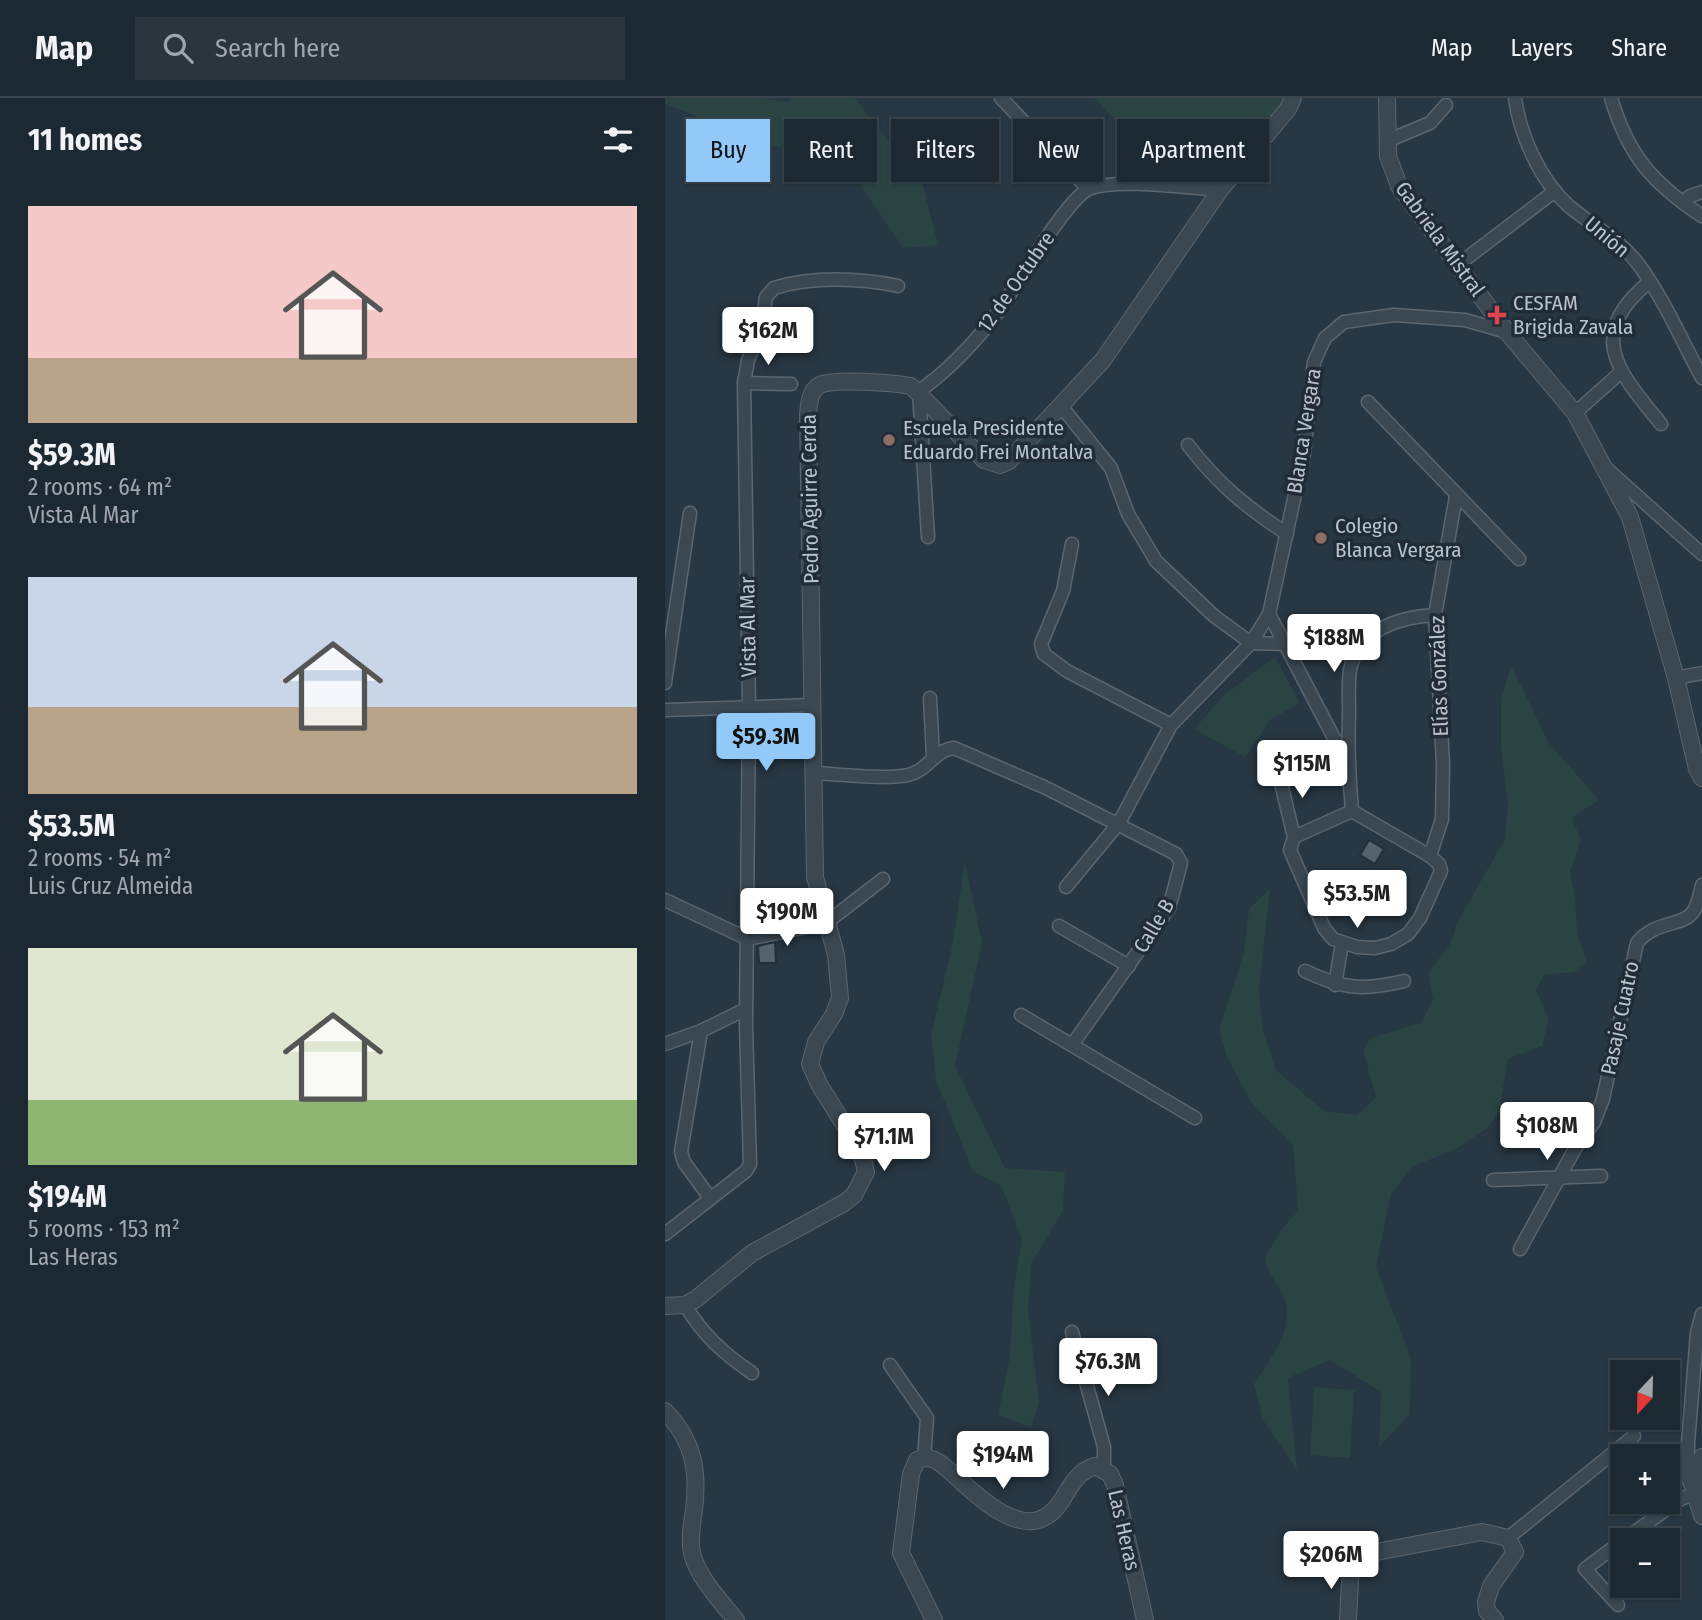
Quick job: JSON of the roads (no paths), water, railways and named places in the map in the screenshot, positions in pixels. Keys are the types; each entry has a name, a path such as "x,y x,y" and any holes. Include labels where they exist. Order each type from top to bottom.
{"street":[{"path":"1001,98 1088,189 1106,185 1220,190"},
{"path":"919,391 984,460 1000,465 1019,454 1103,360 1220,190 1293,98"},
{"name":"Gabriela Mistral","path":"1387,98 1388,156 1399,186 1507,332"},
{"name":"Unión","path":"1515,98 1527,143 1555,191 1571,209 1619,241 1649,282 1702,378"},
{"path":"1611,98 1621,131 1635,157 1651,177 1702,216"},
{"path":"1387,141 1430,123 1446,105"},
{"name":"12 de Octubre","path":"919,391 990,323 1053,229 1088,189"},
{"path":"1459,264 1555,191"},
{"path":"1683,203 1690,196 1702,192"},
{"name":"Vista Al Mar","path":"710,1198 750,1164 746,1009 749,705 744,383 748,360 762,329 766,298 773,288 831,281 877,281 898,286"},
{"path":"1649,282 1626,301 1614,338 1614,359 1620,373 1661,424"},
{"name":"Blanca Vergara","path":"1066,887 1119,823 1171,725 1251,643 1269,614 1304,453 1314,362 1325,338 1344,322 1394,315 1465,320 1507,332"},
{"path":"1507,332 1574,414 1606,468 1630,517 1675,678 1695,733 1700,773"},
{"path":"1574,414 1620,373"},
{"path":"744,383 791,384"},
{"name":"Pedro Aguirre Cerda","path":"826,923 815,877 809,402 821,384 900,384 919,391"},
{"path":"919,391 927,537"},
{"path":"1368,402 1519,559"},
{"path":"1062,406 1111,468 1128,514 1156,561 1215,616 1251,643 1283,644"},
{"path":"1188,445 1209,473 1242,505 1287,534"},
{"path":"1606,468 1702,554"},
{"name":"Elías González","path":"1430,856 1442,819 1435,615 1456,496"},
{"path":"665,683 690,513"},
{"path":"1072,544 1063,591 1041,643 1044,654 1067,671 1171,725"},
{"path":"1269,614 1334,738 1348,754"},
{"path":"1352,811 1348,754 1350,669 1356,655 1386,624 1407,617 1435,615"},
{"path":"1675,678 1702,673"},
{"path":"930,698 933,757"},
{"path":"665,710 749,705 813,705"},
{"path":"813,773 907,776 924,768 943,750 966,751 1119,823"},
{"path":"1278,771 1294,837 1290,850 1324,928 1342,943 1375,948 1391,944 1408,934 1439,879 1439,864 1430,856 1352,811"},
{"path":"1294,837 1352,811"},
{"name":"Calle B","path":"1072,1045 1169,908 1181,863 1176,854 1119,823"},
{"path":"665,900 748,939 826,923 883,879"},
{"name":"Pasaje Cuatro","path":"1520,1249 1603,1100 1637,943 1647,931 1686,918 1694,911 1702,886"},
{"path":"665,1306 685,1305 760,1247 844,1203 854,1195 864,1179 865,1162 861,1151 820,1086 810,1064 816,1042 834,1014 840,998 836,954 826,923"},
{"path":"1059,926 1129,966"},
{"path":"1335,985 1342,943"},
{"path":"1305,971 1335,985 1371,989 1404,981"},
{"path":"665,1044 701,1031 746,1009"},
{"path":"1021,1015 1195,1118"},
{"path":"665,1234 710,1198 684,1162 681,1152 701,1031"},
{"path":"1493,1180 1601,1176"},
{"path":"685,1305 698,1327 720,1351 752,1373"},
{"path":"1702,1314 1697,1334 1688,1443 1688,1479 1702,1516"},
{"path":"1072,1332 1104,1447 1104,1469"},
{"path":"890,1365 927,1418 924,1458 918,1460 911,1474 901,1553 934,1620"},
{"path":"668,1421 690,1446 696,1471 692,1552 696,1565 736,1620"},
{"path":"1508,1538 1635,1436"},
{"path":"1695,1493 1702,1457"},
{"name":"Las Heras","path":"924,1458 933,1459 944,1466 1008,1517 1029,1523 1039,1521 1057,1508 1081,1472 1095,1466 1104,1469 1115,1485 1145,1620"},
{"path":"1641,1528 1679,1500 1695,1493"},
{"path":"1348,1620 1351,1563 1355,1556 1362,1552 1482,1532 1508,1538 1514,1546 1513,1558 1490,1586 1487,1611 1495,1620"},
{"path":"1610,1551 1585,1569 1610,1596"},
{"path":"1612,1598 1618,1605"}],"place":[{"name":"CESFAM Brigida Zavala","path":"1497,315"},
{"name":"Escuela Presidente Eduardo Frei Montalva","path":"889,440"},
{"name":"Colegio Blanca Vergara","path":"1321,538"}]}
